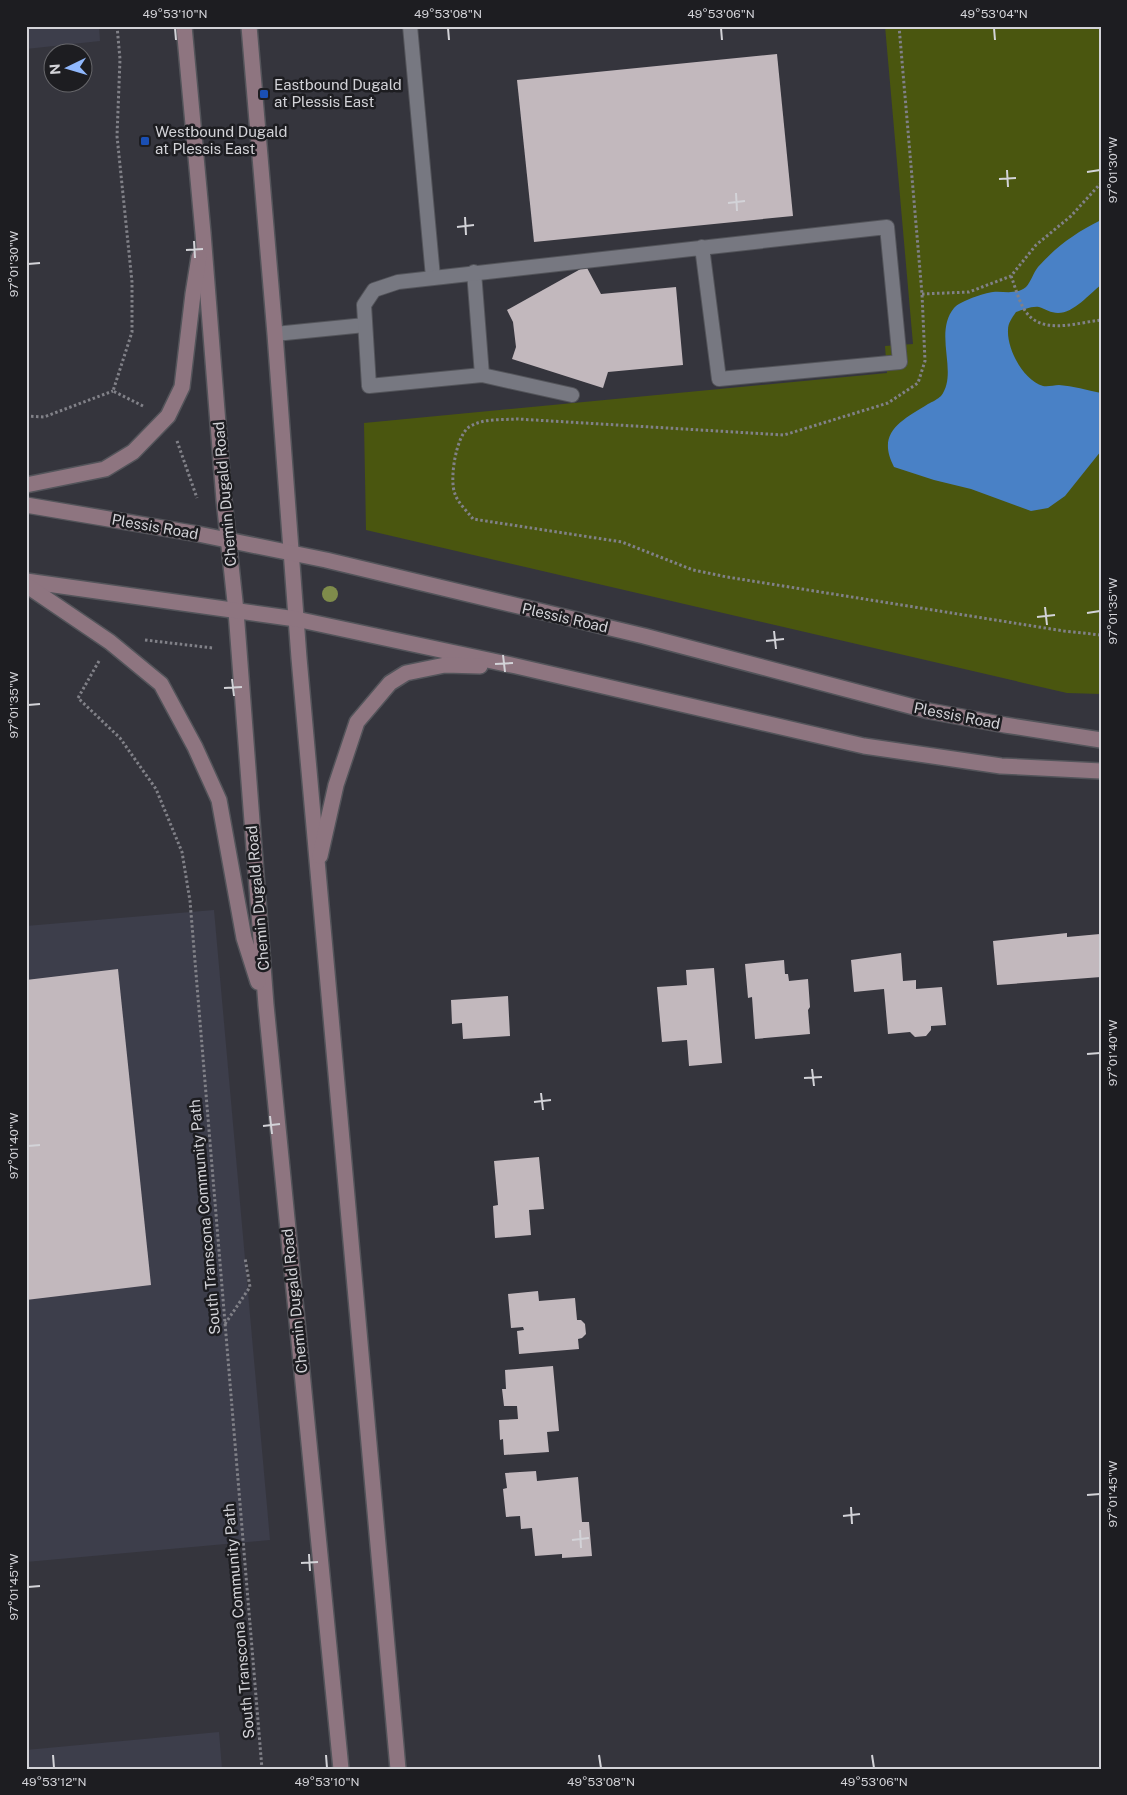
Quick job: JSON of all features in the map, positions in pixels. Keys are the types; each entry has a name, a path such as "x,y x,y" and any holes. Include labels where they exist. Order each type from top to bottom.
{"main road":[{"name":"Chemin Dugald Road","path":"184,26 203,233 224,500 230,541 236,611 266,1006 341,1769"},
{"path":"249,26 317,870 398,1769"},
{"path":"26,485 105,469 133,452 168,416 182,387 193,294 203,233"},
{"name":"Plessis Road","path":"26,505 198,534 293,554 644,636 929,711 1006,726 1101,740"},
{"path":"26,581 296,619 516,666 864,746 1001,766 1101,772"},
{"path":"26,585 110,642 161,684 196,747 219,800 244,938 266,1006"},
{"path":"317,870 336,785 357,722 390,683 406,673 445,665 516,666"}],"lane":[{"path":"410,26 433,277"},
{"path":"572,395 482,375 369,386 364,305 374,290 398,282 887,226 900,362 719,379 702,248"},
{"path":"474,272 482,375"},
{"path":"275,334 366,325"}],"path":[{"path":"113,391 132,332 132,282 118,136 120,59 117,26"},
{"path":"899,26 922,294 925,361 918,383 888,403 784,435 518,418 483,421 467,428 460,438 452,479 454,494 473,519 622,542 693,570 1064,631 1101,635"},
{"path":"922,294 969,292 1011,276 1036,245 1071,216 1101,183"},
{"path":"1011,276 1024,310 1039,324 1053,326 1101,320"},
{"path":"26,416 44,417 113,391 133,402"},
{"path":"202,646 213,648"},
{"name":"South Transcona Community Path","path":"78,698 120,738 156,789 182,852 190,901 262,1769"},
{"path":"225,1324 250,1287 245,1258"}],"shaded area":[{"path":"26,26 99,26 100,41 42,42 42,47 26,49"},
{"path":"214,910 270,1540 26,1562 26,926"},
{"path":"219,1732 222,1769 26,1769 26,1750"}],"green space":[{"path":"885,26 1101,26 1101,694 1067,693 366,530 364,423 887,373 885,346 913,344"}],"water":[{"path":"1101,220 1101,285 1075,307 1064,312 1055,313 1036,307 1016,312 1008,327 1008,338 1013,354 1023,371 1036,383 1043,386 1075,387 1101,393 1101,451 1065,496 1048,508 1031,511 971,489 934,480 894,467 889,455 888,445 894,429 909,416 940,397 946,386 948,376 945,341 946,329 948,318 954,308 967,300 984,294 1014,292 1026,287 1038,267 1059,246"}],"building":[{"path":"777,54 793,216 534,242 517,80"},
{"path":"586,266 601,294 676,287 683,365 608,372 603,388 512,359 516,347 513,322 507,310"},
{"path":"1067,933 1067,937 1100,934 1101,977 997,985 993,941"},
{"path":"901,953 903,981 916,980 916,989 942,987 946,1025 931,1026 931,1030 926,1036 915,1037 910,1032 888,1034 884,989 854,992 851,960"},
{"path":"784,960 785,974 788,974 789,981 808,979 810,1034 755,1039 752,997 748,998 745,964"},
{"path":"714,968 722,1063 689,1066 687,1040 662,1042 657,987 687,985 686,970"},
{"path":"118,969 151,1285 26,1300 26,980"},
{"path":"508,996 510,1036 463,1039 462,1023 452,1024 451,1000"},
{"path":"539,1157 544,1209 529,1210 531,1235 495,1238 493,1206 498,1205 494,1161"},
{"path":"538,1291 539,1301 575,1298 577,1320 581,1320 585,1324 586,1334 578,1339 579,1349 519,1354 517,1331 524,1330 523,1327 511,1328 508,1294"},
{"path":"553,1366 559,1431 547,1432 549,1452 504,1455 503,1439 500,1440 499,1420 518,1419 517,1406 504,1406 502,1389 506,1389 505,1370"},
{"path":"536,1471 537,1481 578,1477 582,1522 589,1522 592,1556 562,1558 562,1554 535,1556 532,1528 521,1529 520,1516 506,1517 503,1489 507,1488 505,1473"}],"place":[{"name":"Eastbound Dugald at Plessis East","path":"264,94"},
{"name":"Westbound Dugald at Plessis East","path":"145,141"}]}
